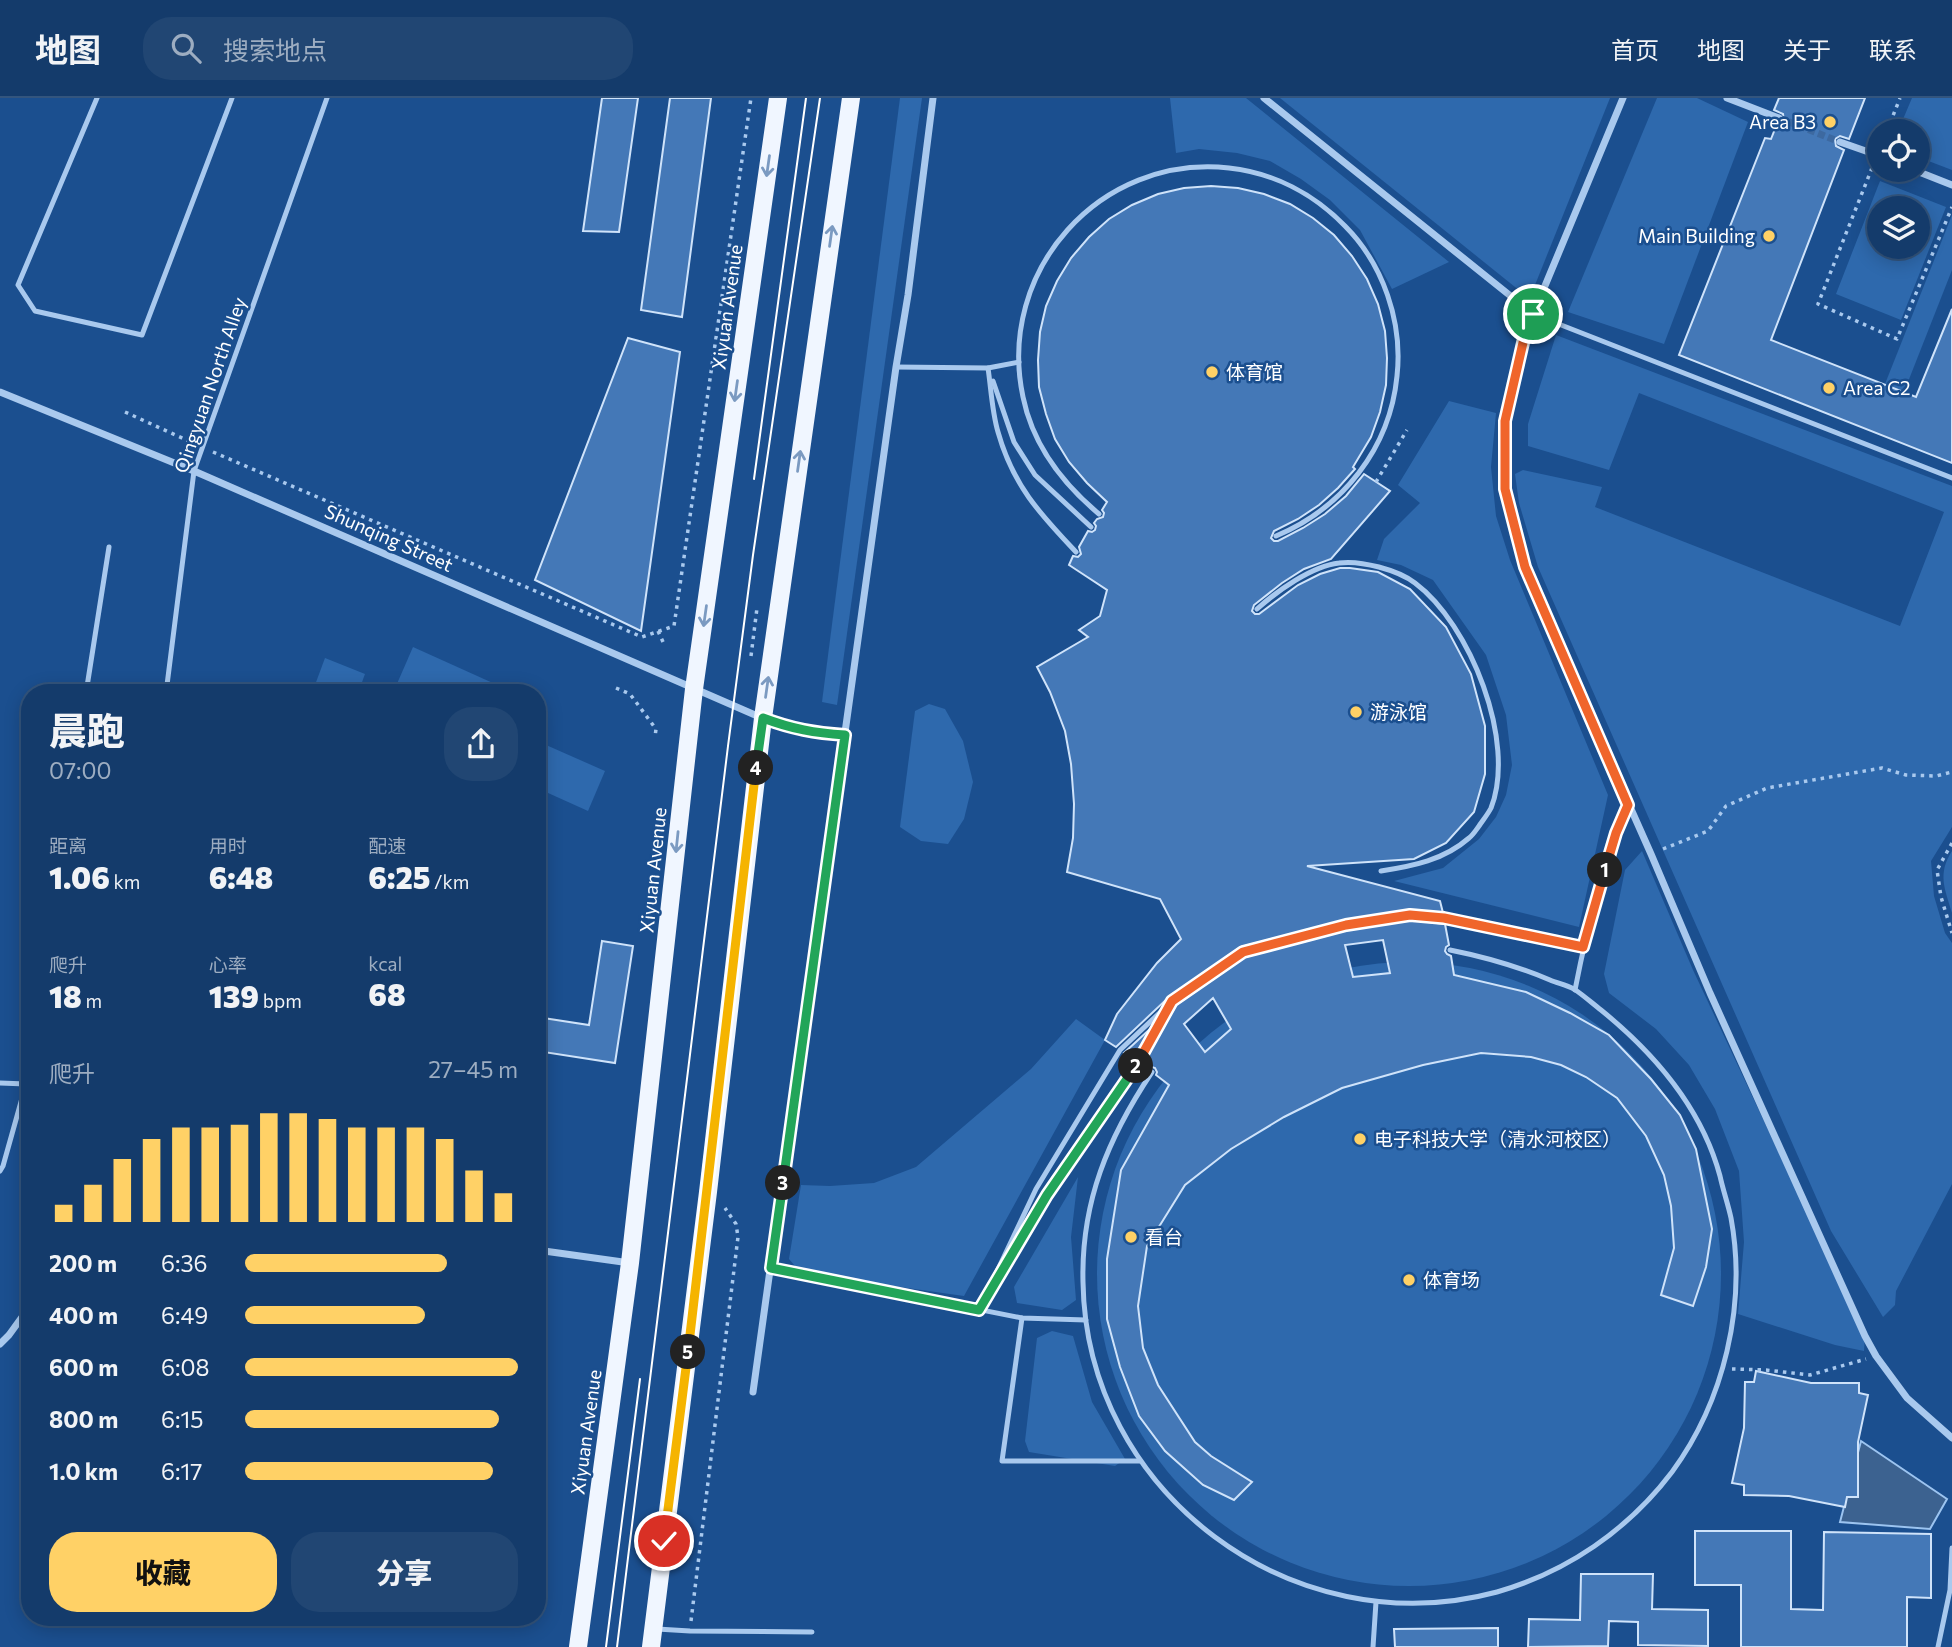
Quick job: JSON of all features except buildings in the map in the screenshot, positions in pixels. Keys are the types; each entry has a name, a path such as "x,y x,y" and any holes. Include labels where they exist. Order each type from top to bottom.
{"main road":[{"name":"Xiyuan Avenue","path":"578,1647 630,1263 694,689 778,98"},
{"path":"651,1647 708,1192 763,718 851,98"}],"street":[{"path":"753,1392 908,295 933,98"},
{"path":"1264,98 1533,314"},
{"path":"1623,98 1525,334 1505,421 1505,489 1525,567 1710,993 1859,1323 1876,1356 1907,1398 1952,1438"},
{"path":"1727,98 1779,118"},
{"path":"1840,142 1867,152"},
{"path":"1930,176 1952,184"},
{"name":"Shunqing Street","path":"0,392 194,471 763,718"},
{"path":"546,1251 630,1263"},
{"path":"0,1344 21,1318"}],"lane":[{"path":"97,98 18,285 35,311 142,335 232,98"},
{"name":"Qingyuan North Alley","path":"167,684 194,471 327,98"},
{"path":"1100,514 1066,483 1033,431 1023,397 1019,362 1021,325 1028,298 1047,256 1067,229 1112,192 1153,175 1174,170 1206,167 1238,169 1259,174 1299,190 1335,215 1375,266 1391,306 1397,336 1398,367 1394,402 1382,435 1365,466 1329,505 1290,533 1276,536"},
{"path":"1533,314 1952,478"},
{"path":"896,367 988,368 1019,362"},
{"path":"988,368 1014,442 1035,475 1091,527"},
{"path":"988,368 997,429 1013,474 1042,517 1076,552"},
{"path":"87,684 109,547"},
{"path":"1257,609 1279,589 1305,573 1339,563 1364,564 1391,570 1415,583 1446,614 1480,674 1490,706 1498,748 1497,779 1490,809 1471,838 1442,856 1419,865 1381,871"},
{"path":"763,718 791,729 845,735"},
{"path":"1575,990 1583,947 1616,833 1628,805"},
{"path":"979,1310 1036,1189 1120,1050 1172,1001 1243,952 1346,925 1410,915 1444,918 1583,947"},
{"path":"1152,1072 1129,1105 1112,1138 1096,1185 1089,1209 1084,1245 1083,1283 1086,1320 1096,1369 1114,1417 1140,1461 1161,1489 1213,1538 1242,1558 1307,1587 1341,1597 1411,1604 1447,1602 1516,1587 1548,1574 1580,1557 1636,1514 1660,1488 1699,1429 1723,1368 1731,1328 1736,1273 1731,1219 1717,1166 1695,1116 1664,1070 1626,1031 1575,990 1516,966 1450,950"},
{"path":"979,1310 1047,1195 1138,1063 1172,1001"},
{"path":"0,1083 21,1084"},
{"path":"0,1171 4,1166 21,1103"},
{"path":"771,1268 1022,1318 1086,1320"},
{"path":"1022,1318 1002,1461 1140,1461"},
{"path":"1938,1647 1950,1590 1952,1548"},
{"path":"1373,1647 1376,1602"},
{"path":"654,1628 812,1632"}],"path":[{"path":"125,412 642,637 674,626 751,98"},
{"path":"1892,119 1900,98"},
{"path":"1867,182 1818,304 1897,339 1952,207"},
{"path":"1376,482 1407,430"},
{"path":"751,656 757,608"},
{"path":"658,631 664,644"},
{"path":"616,688 630,694 656,729 655,737"},
{"path":"1651,854 1708,831 1726,806 1767,788 1882,768 1906,775 1936,776 1952,772"},
{"path":"1952,843 1937,870 1941,897 1952,933"},
{"path":"690,1631 738,1237 736,1224 724,1206 708,1192"},
{"path":"1723,1368 1810,1375 1876,1356"}],"shaded area":[{"path":"900,98 922,98 837,705 822,702"},
{"path":"1170,98 1246,98 1449,262 1392,289 1360,230 1330,200 1301,179 1270,161 1237,153 1199,149 1176,153"},
{"path":"1280,98 1610,98 1533,290 1520,291"},
{"path":"1657,98 1697,98 1748,122 1664,344 1568,312"},
{"path":"1912,98 1952,98 1952,170 1930,162 1930,119 1903,119"},
{"path":"1880,182 1918,196 1874,196"},
{"path":"1930,201 1946,207 1930,247"},
{"path":"1867,214 1867,259 1925,259 1901,320 1836,294"},
{"path":"1952,215 1952,270 1904,392 1885,384"},
{"path":"1556,335 1952,486 1952,827 1931,861 1934,896 1945,933 1952,943 1952,1184 1896,1291 1895,1305 1883,1317 1831,1231 1538,567 1519,503 1515,474 1523,470 1602,487 1595,507 1900,626 1944,512 1639,393 1609,470 1528,446 1528,424"},
{"path":"1449,401 1496,413 1491,467 1496,516 1510,560 1608,795 1579,927 1394,881 1443,868 1479,839 1496,817 1506,795 1512,765 1506,715 1486,655 1433,580 1401,565 1377,560 1384,539 1420,503 1398,485"},
{"path":"413,647 495,684 397,684"},
{"path":"325,658 365,674 361,684 315,684"},
{"path":"929,704 945,709 963,741 973,782 964,819 948,844 921,841 900,827 915,711"},
{"path":"546,745 605,771 588,811 546,792"},
{"path":"1642,851 1693,970 1865,1336 1864,1351 1835,1345 1738,1314 1744,1242 1739,1171 1715,1109 1689,1065 1656,1029 1609,993 1604,974 1625,870"},
{"path":"1952,851 1952,913 1944,874"},
{"name":"体育场","path":"1409,962 1470,968 1529,985 1583,1014 1630,1053 1669,1100 1698,1154 1715,1213 1721,1274 1715,1335 1698,1394 1669,1448 1630,1495 1583,1534 1529,1563 1470,1580 1409,1586 1348,1580 1289,1563 1235,1534 1188,1495 1149,1448 1120,1394 1103,1335 1097,1274 1103,1213 1120,1154 1149,1100 1188,1053 1235,1014 1289,985 1348,968"},
{"path":"1076,1019 1105,1040 964,1296 801,1273 789,1259 801,1185 874,1183 916,1167 1031,1069"},
{"path":"1078,1177 1071,1237 1076,1300 1062,1310 1017,1303 1014,1287"},
{"path":"1052,1331 1073,1336 1092,1402 1125,1459 1115,1466 1029,1452 1025,1441 1037,1338"},
{"path":"1861,1441 1947,1499 1930,1529 1840,1522"}],"tunnel":[{"path":"1779,118 1840,142"}],"tram line":[{"path":"754,479 806,98"},
{"path":"617,1647 753,555 820,98"},
{"path":"606,1647 640,1379"}],"place":[{"name":"Area B3","path":"1830,122"},
{"name":"Main Building","path":"1769,236"},
{"name":"体育馆","path":"1212,372"},
{"name":"Area C2","path":"1829,388"},
{"name":"游泳馆","path":"1356,712"},
{"name":"电子科技大学（清水河校区）","path":"1360,1139"},
{"name":"看台","path":"1131,1237"},
{"name":"体育场","path":"1409,1280"}],"route":[{"path":"664,1541 763,718 791,729 845,735 771,1268 979,1310 1047,1195 1138,1063 1172,1001 1243,952 1346,925 1410,915 1444,918 1583,947 1616,833 1628,805 1525,567 1505,489 1505,421 1525,334 1533,314"}]}
